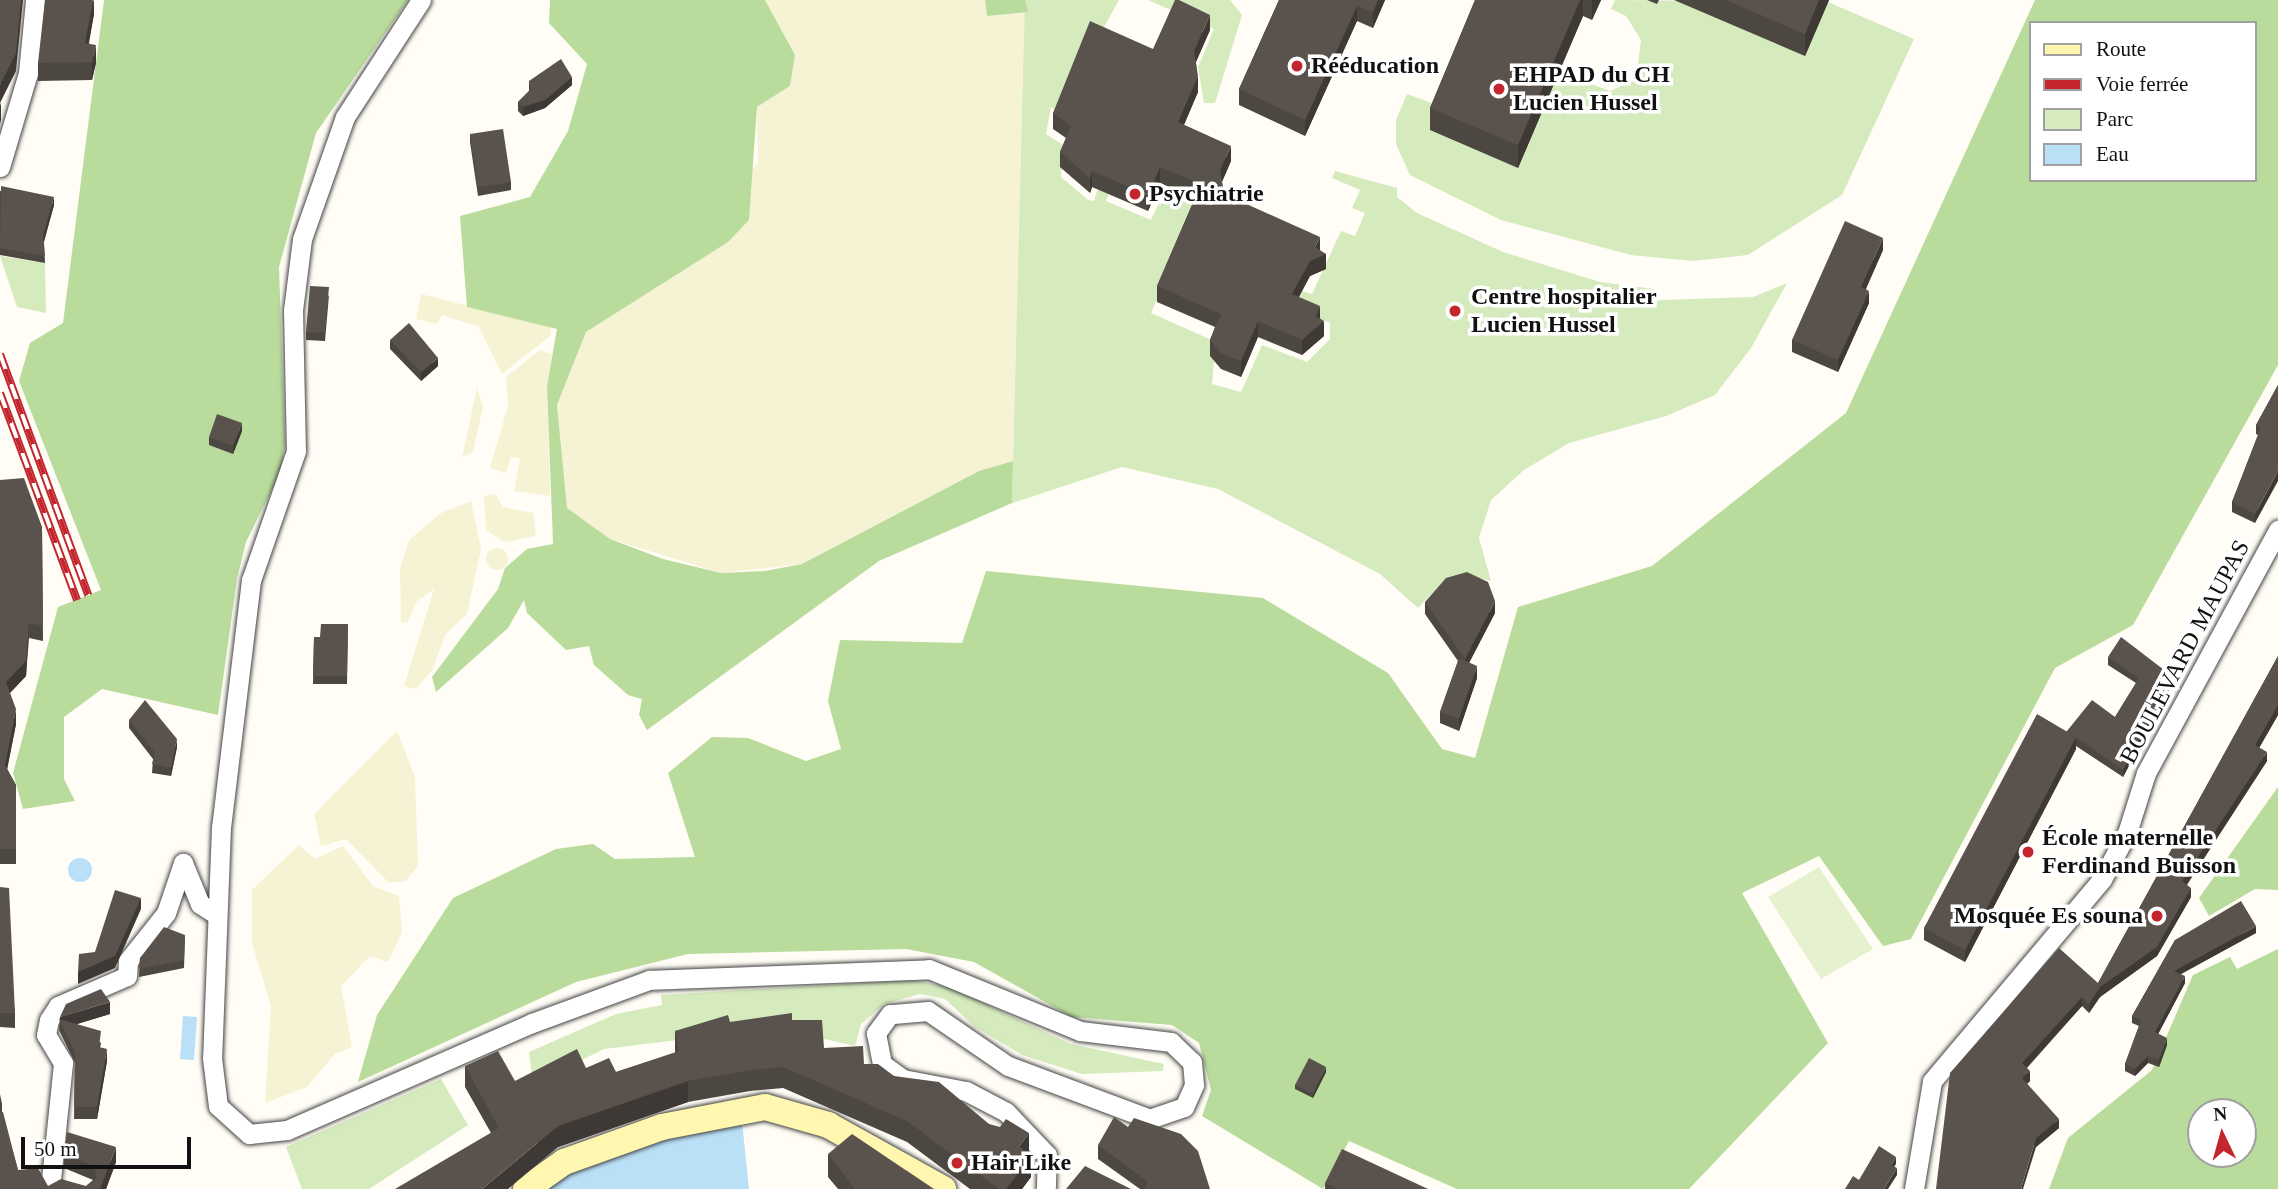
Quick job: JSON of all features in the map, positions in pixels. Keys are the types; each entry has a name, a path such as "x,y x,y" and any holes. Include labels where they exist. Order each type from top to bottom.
{"main road":[{"path":"526,1189 564,1162 662,1127 765,1107 828,1125 943,1189"}],"street":[{"path":"0,167 28,73 35,0"},
{"path":"421,0 345,117 302,239 293,310 296,451 259,551 244,621 217,915 212,1089 226,1118 249,1134 287,1130 532,1023 649,980 929,969 1080,1031 1171,1042 1192,1062 1194,1085 1184,1107 1150,1119 1009,1066 928,1011 890,1014 876,1033 882,1064 903,1079 966,1091 1006,1112 1047,1155 1046,1189"},
{"name":"BOULEVARD MAUPAS","path":"1914,1189 1931,1081 2102,879 2127,833 2146,773 2278,530"},
{"path":"75,1185 51,1183 63,1063 46,1035 49,1020 58,1006 127,976 128,961 166,912 183,863 189,864 200,904 217,915"}],"shaded area":[{"path":"765,0 985,0 988,16 1028,12 1013,461 979,471 802,564 721,573 610,539 567,508 557,405 586,332 758,163 757,107 790,86 795,55"},
{"path":"421,294 551,327 550,336 502,374 479,327 442,315 437,324 416,319"},
{"path":"540,350 552,354 547,386 550,496 514,491 520,459 511,457 506,473 490,468 508,406 506,377"},
{"path":"477,388 483,406 473,452 462,457"},
{"path":"496,494 502,507 533,513 536,536 504,542 486,530 484,496"},
{"path":"471,501 481,549 467,614 445,635 433,669 416,689 404,686 434,589 416,602 407,623 401,622 400,569 409,540 441,513"},
{"path":"497,548 505,551 508,559 505,567 497,570 489,567 486,559 489,551"},
{"path":"397,731 415,777 418,866 406,881 389,883 346,839 321,846 314,814"},
{"path":"299,845 315,859 343,846 373,886 399,896 402,932 388,962 370,956 341,986 352,1047 335,1054 307,1087 265,1103 271,1006 252,943 252,890"}],"green space":[{"path":"104,0 408,0 316,133 279,267 285,444 280,473 246,542 237,579 218,715 102,689 64,717 64,779 75,801 23,809 13,773 58,607 101,590 19,381 30,343 63,323"},
{"path":"550,0 765,0 795,55 790,86 757,107 749,220 728,242 586,332 557,405 567,508 610,539 663,559 721,573 765,571 802,564 979,471 1013,461 1012,503 879,561 647,730 639,715 642,699 628,695 594,665 589,646 566,650 527,613 524,600 508,628 436,692 432,677 498,589 505,568 527,549 553,544 547,386 557,329 467,307 460,216 530,197 568,131 587,64 549,23"},
{"path":"985,0 1025,0 1028,12 987,16"},
{"path":"1025,0 1119,0 1057,111 1051,107 1046,134 1063,145 1061,177 1088,200 1094,201 1099,185 1111,189 1106,201 1151,220 1164,192 1198,206 1151,313 1216,342 1212,384 1241,392 1262,345 1307,362 1330,339 1330,323 1278,303 1289,287 1312,294 1341,231 1355,236 1365,213 1352,208 1360,190 1332,178 1335,171 1397,188 1397,197 1417,213 1503,252 1600,282 1654,289 1660,300 1753,297 1787,283 1751,348 1715,395 1666,416 1569,443 1524,470 1491,500 1479,538 1491,581 1468,575 1441,584 1418,608 1380,574 1218,489 1122,467 1012,503"},
{"path":"1148,0 1230,0 1242,15 1215,103 1204,103 1198,67 1214,29"},
{"path":"1615,0 1828,2 1914,39 1842,195 1748,255 1693,261 1631,255 1501,220 1410,175 1396,144 1396,120 1407,94 1440,106 1559,72 1610,91 1636,80 1641,40 1626,16 1611,9"},
{"path":"2035,0 2278,0 2278,365 2133,625 2055,668 1911,939 1883,946 1819,856 1742,893 1828,1043 1689,1189 1457,1189 1349,1141 1323,1189 1202,1116 1211,1090 1199,1043 1172,1025 1072,1017 974,962 906,949 688,954 576,982 358,1082 377,1015 453,898 556,849 593,844 615,859 695,857 668,773 712,737 748,738 806,761 841,749 828,701 840,640 962,643 986,571 1263,598 1388,673 1442,749 1475,758 1518,607 1652,566 1846,413"},
{"path":"0,256 45,263 46,313 17,307"},
{"path":"2278,787 2278,890 2255,889 2209,916 2199,898"},
{"path":"1819,867 1873,949 1821,979 1768,897"},
{"path":"2278,949 2278,1189 2049,1189 2068,1138 2152,1070 2193,975 2230,957 2237,969"},
{"path":"913,980 948,987 1071,1044 1164,1064 1163,1071 1082,1074 1022,1055 975,1027 945,999 920,994 884,1004 861,1024 855,1046 777,1028 604,1049 533,1084 529,1052 616,1014 662,1005 661,995"},
{"path":"441,1079 468,1125 369,1189 302,1189 286,1147"}],"water":[{"path":"80,858 89,861 92,870 89,879 80,882 71,879 68,870 71,861"},
{"path":"183,1016 197,1017 194,1060 180,1059"},
{"path":"742,1121 749,1189 546,1189 560,1176 685,1132"}],"building":[{"path":"0,0 21,0 16,53 0,85"},
{"path":"45,0 93,0 85,43 96,45 92,62 38,63"},
{"name":"Psychiatrie","path":"1175,0 1210,15 1194,51 1198,76 1178,122 1231,146 1220,170 1224,194 1320,237 1315,247 1326,254 1310,261 1292,294 1320,306 1316,316 1324,321 1302,340 1258,321 1241,361 1221,353 1210,340 1221,314 1157,286 1201,184 1160,167 1148,195 1092,171 1090,178 1060,152 1071,126 1053,113 1090,21 1153,49"},
{"name":"Rééducation","path":"1279,0 1378,0 1373,12 1357,6 1305,120 1239,89"},
{"name":"EHPAD du CH Lucien Hussel","path":"1475,0 1580,0 1518,145 1430,108"},
{"path":"1726,0 1819,0 1805,34"},
{"path":"561,59 572,77 545,100 523,107 518,102 531,89 529,81"},
{"path":"503,129 511,182 478,187 470,134"},
{"path":"1,186 54,197 43,236 45,256 0,248"},
{"path":"1845,221 1883,238 1861,287 1869,291 1838,360 1792,340"},
{"path":"310,286 329,287 325,333 306,332"},
{"path":"409,323 438,358 421,372 390,340"},
{"path":"2278,385 2278,471 2255,514 2232,502 2261,427 2256,425"},
{"path":"217,414 242,423 233,446 209,437"},
{"path":"24,478 42,527 43,626 29,623 26,661 6,682 16,709 5,765 16,785 16,849 0,849 0,480"},
{"path":"1467,572 1488,582 1495,601 1465,659 1425,602 1446,578"},
{"path":"321,624 348,624 347,676 313,676 314,637 320,637"},
{"path":"2121,637 2172,676 2123,770 2067,731 2092,700 2115,717 2139,678 2108,657"},
{"path":"2278,656 2278,705 2255,745 2267,752 2182,881 2191,888 2157,947 2100,987 2089,1004 2082,997 2022,1063 2030,1071 2022,1078 2059,1119 2036,1138 2021,1189 1936,1189 1950,1073 2059,948 2098,983"},
{"path":"1459,658 1477,666 1459,719 1440,712"},
{"path":"145,700 177,739 171,768 152,764 155,753 129,720"},
{"path":"2037,714 2076,737 1965,950 1924,928"},
{"path":"0,887 9,888 15,1013 0,1013"},
{"path":"115,890 141,898 115,956 78,972 79,954 95,952"},
{"path":"2241,901 2256,926 2174,971 2185,976 2155,1032 2167,1038 2159,1060 2148,1056 2135,1069 2125,1064 2141,1020 2132,1016 2175,940"},
{"path":"164,927 185,935 184,960 139,969 140,958"},
{"path":"101,989 110,1002 60,1017 66,1004"},
{"path":"792,1013 792,1020 822,1020 824,1048 863,1046 864,1064 878,1064 894,1076 939,1082 989,1124 1000,1127 1006,1119 1029,1133 1019,1147 1031,1156 1006,1189 999,1189 907,1121 783,1067 688,1081 558,1126 482,1189 395,1189 499,1128 465,1066 498,1051 515,1081 577,1049 586,1068 609,1058 616,1072 679,1051 675,1031 728,1015 730,1022"},
{"path":"59,1019 101,1031 99,1047 107,1049 97,1107 74,1107 75,1052"},
{"path":"1309,1058 1326,1067 1313,1094 1295,1085"},
{"path":"0,1111 3,1112 18,1170 38,1168 48,1186 61,1179 86,1186 97,1178 94,1166 64,1154 67,1132 116,1147 100,1189 0,1189"},
{"path":"1114,1117 1128,1127 1134,1118 1181,1134 1198,1151 1210,1189 1144,1189 1148,1182 1098,1145"},
{"path":"852,1134 934,1189 855,1189 828,1154"},
{"path":"1879,1146 1896,1157 1891,1165 1897,1168 1884,1189 1845,1189 1853,1176 1859,1180"},
{"path":"1342,1149 1428,1189 1338,1189 1325,1183"},
{"path":"1085,1166 1131,1189 1066,1189"}],"railway":[{"path":"0,354 88,595"},
{"path":"0,393 77,600"}],"place":[{"name":"Rééducation","path":"1297,66"},
{"name":"EHPAD du CH Lucien Hussel","path":"1499,89"},
{"name":"Psychiatrie","path":"1135,194"},
{"name":"Centre hospitalier Lucien Hussel","path":"1455,311"},
{"name":"École maternelle Ferdinand Buisson","path":"2028,852"},
{"name":"Mosquée Es souna","path":"2157,916"},
{"name":"Hair Like","path":"957,1163"}]}
